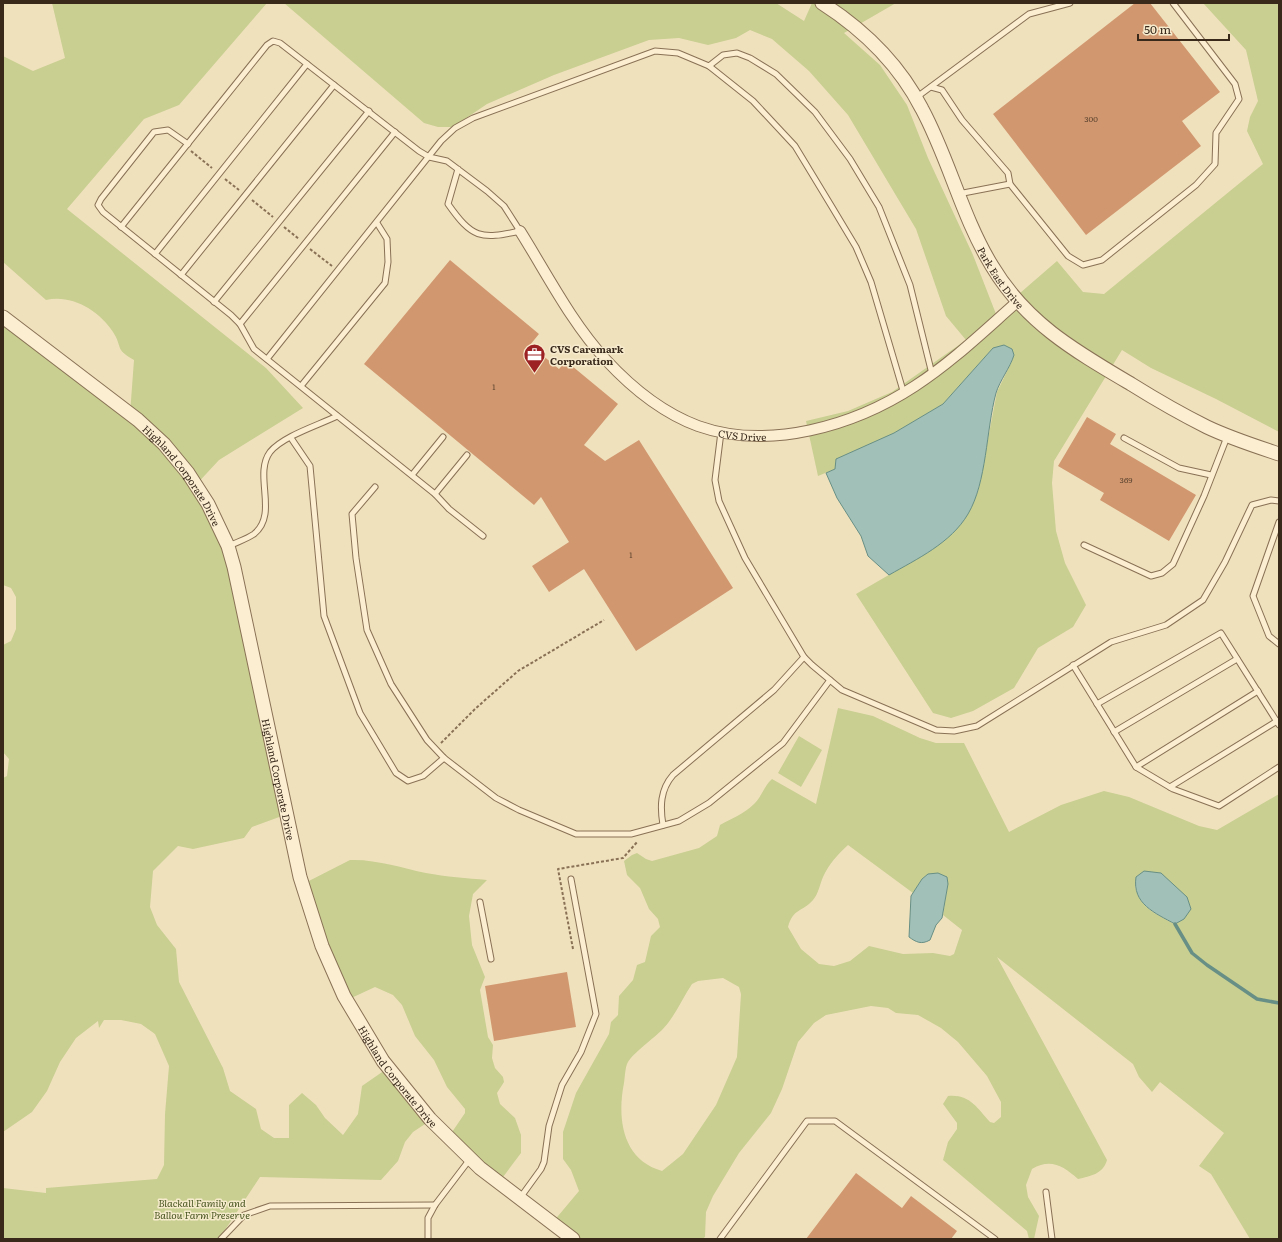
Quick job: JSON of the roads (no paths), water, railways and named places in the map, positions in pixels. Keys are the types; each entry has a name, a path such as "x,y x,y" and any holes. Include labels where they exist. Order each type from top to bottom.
{"street":[{"name":"Park East Drive","path":"822,3 859,30 881,50 900,73 916,98 929,123 958,194 985,254 1017,302 1046,330 1068,346 1167,405 1206,427 1279,454"},
{"name":"CVS Drive","path":"520,231 578,324 606,360 629,382 669,412 697,425 721,432 758,435 807,430 857,416 904,394 932,374 1017,302"},
{"name":"Highland Corporate Drive","path":"3,317 138,420 164,444 198,488 228,546 239,586 300,877 322,946 344,996 383,1061 418,1105 470,1159 573,1239"}],"lane":[{"path":"916,98 1029,14 1070,3"},
{"path":"931,87 942,90 962,120 1008,173 1010,184 1068,256 1083,265 1102,260 1196,185 1215,164 1216,133 1239,99 1235,84 1173,3"},
{"path":"121,227 268,43 278,42 429,157 447,161 458,169 504,206 520,231 500,235 479,235 462,223 448,204 458,169"},
{"path":"267,359 441,142 455,128 473,118 655,52 678,53 709,66 753,101 795,146 856,247 871,282 904,394"},
{"path":"709,66 722,55 737,53 750,58 776,74 815,112 850,159 879,207 910,285 932,374"},
{"path":"155,254 307,64"},
{"path":"181,275 334,85"},
{"path":"214,302 369,111"},
{"path":"187,145 168,130 154,132 98,205 102,212 240,324 254,349 412,475 435,494 449,509 483,536"},
{"path":"240,324 395,132"},
{"path":"958,194 1010,184"},
{"path":"301,386 385,283 388,262 387,239 377,223"},
{"path":"228,546 249,536 258,529 264,512 265,462 276,446 337,416"},
{"path":"721,432 715,480 719,501 745,558 804,657 842,690 936,730 954,731 977,726 1110,642 1166,625 1203,600 1224,562 1252,505 1271,500 1279,501"},
{"path":"1084,545 1151,576 1162,573 1173,564 1204,496 1227,436"},
{"path":"412,475 443,437"},
{"path":"291,438 310,466 324,616 360,713 396,773 408,781 423,776 444,758"},
{"path":"1124,438 1179,468 1211,475"},
{"path":"435,494 467,455"},
{"path":"375,487 352,514 356,558 367,630 391,684 434,749 444,758 496,798 576,834 631,834 679,821 709,803 783,743 830,680"},
{"path":"1279,522 1253,596 1269,636 1279,644"},
{"path":"1097,704 1221,633 1278,723 1170,787"},
{"path":"663,825 661,800 666,783 669,779 774,690 804,657"},
{"path":"1114,732 1238,658"},
{"path":"1073,665 1136,768 1170,787 1220,806 1279,767"},
{"path":"1136,768 1258,691"},
{"path":"520,1198 541,1169 544,1162 549,1126 562,1085 581,1052 596,1014 571,880"},
{"path":"480,902 491,959"},
{"path":"720,1239 807,1121 835,1121 995,1239"},
{"path":"428,1239 428,1218 435,1205 470,1159"},
{"path":"1046,1192 1052,1239"},
{"path":"221,1239 244,1215 270,1206 435,1205"}],"water":[{"path":"1004,345 1012,349 1014,355 996,393 983,471 979,487 968,514 961,524 943,542 889,575 868,556 861,536 837,498 826,473 835,469 836,459 894,433 943,404 993,348"},
{"path":"1144,871 1161,873 1187,897 1191,909 1184,919 1175,924 1160,916 1141,901 1136,886 1136,877"},
{"path":"938,873 947,877 948,884 942,918 936,925 930,940 919,942 909,937 911,896 922,879 928,874"}],"waterway":[{"path":"1175,924 1192,953 1207,965 1257,999 1279,1003"}],"place":[{"name":"CVS Caremark Corporation","path":"534,374"}],"park label":[{"name":"Blackall Family and Ballou Farm Preserve","path":"202,1208"}]}
